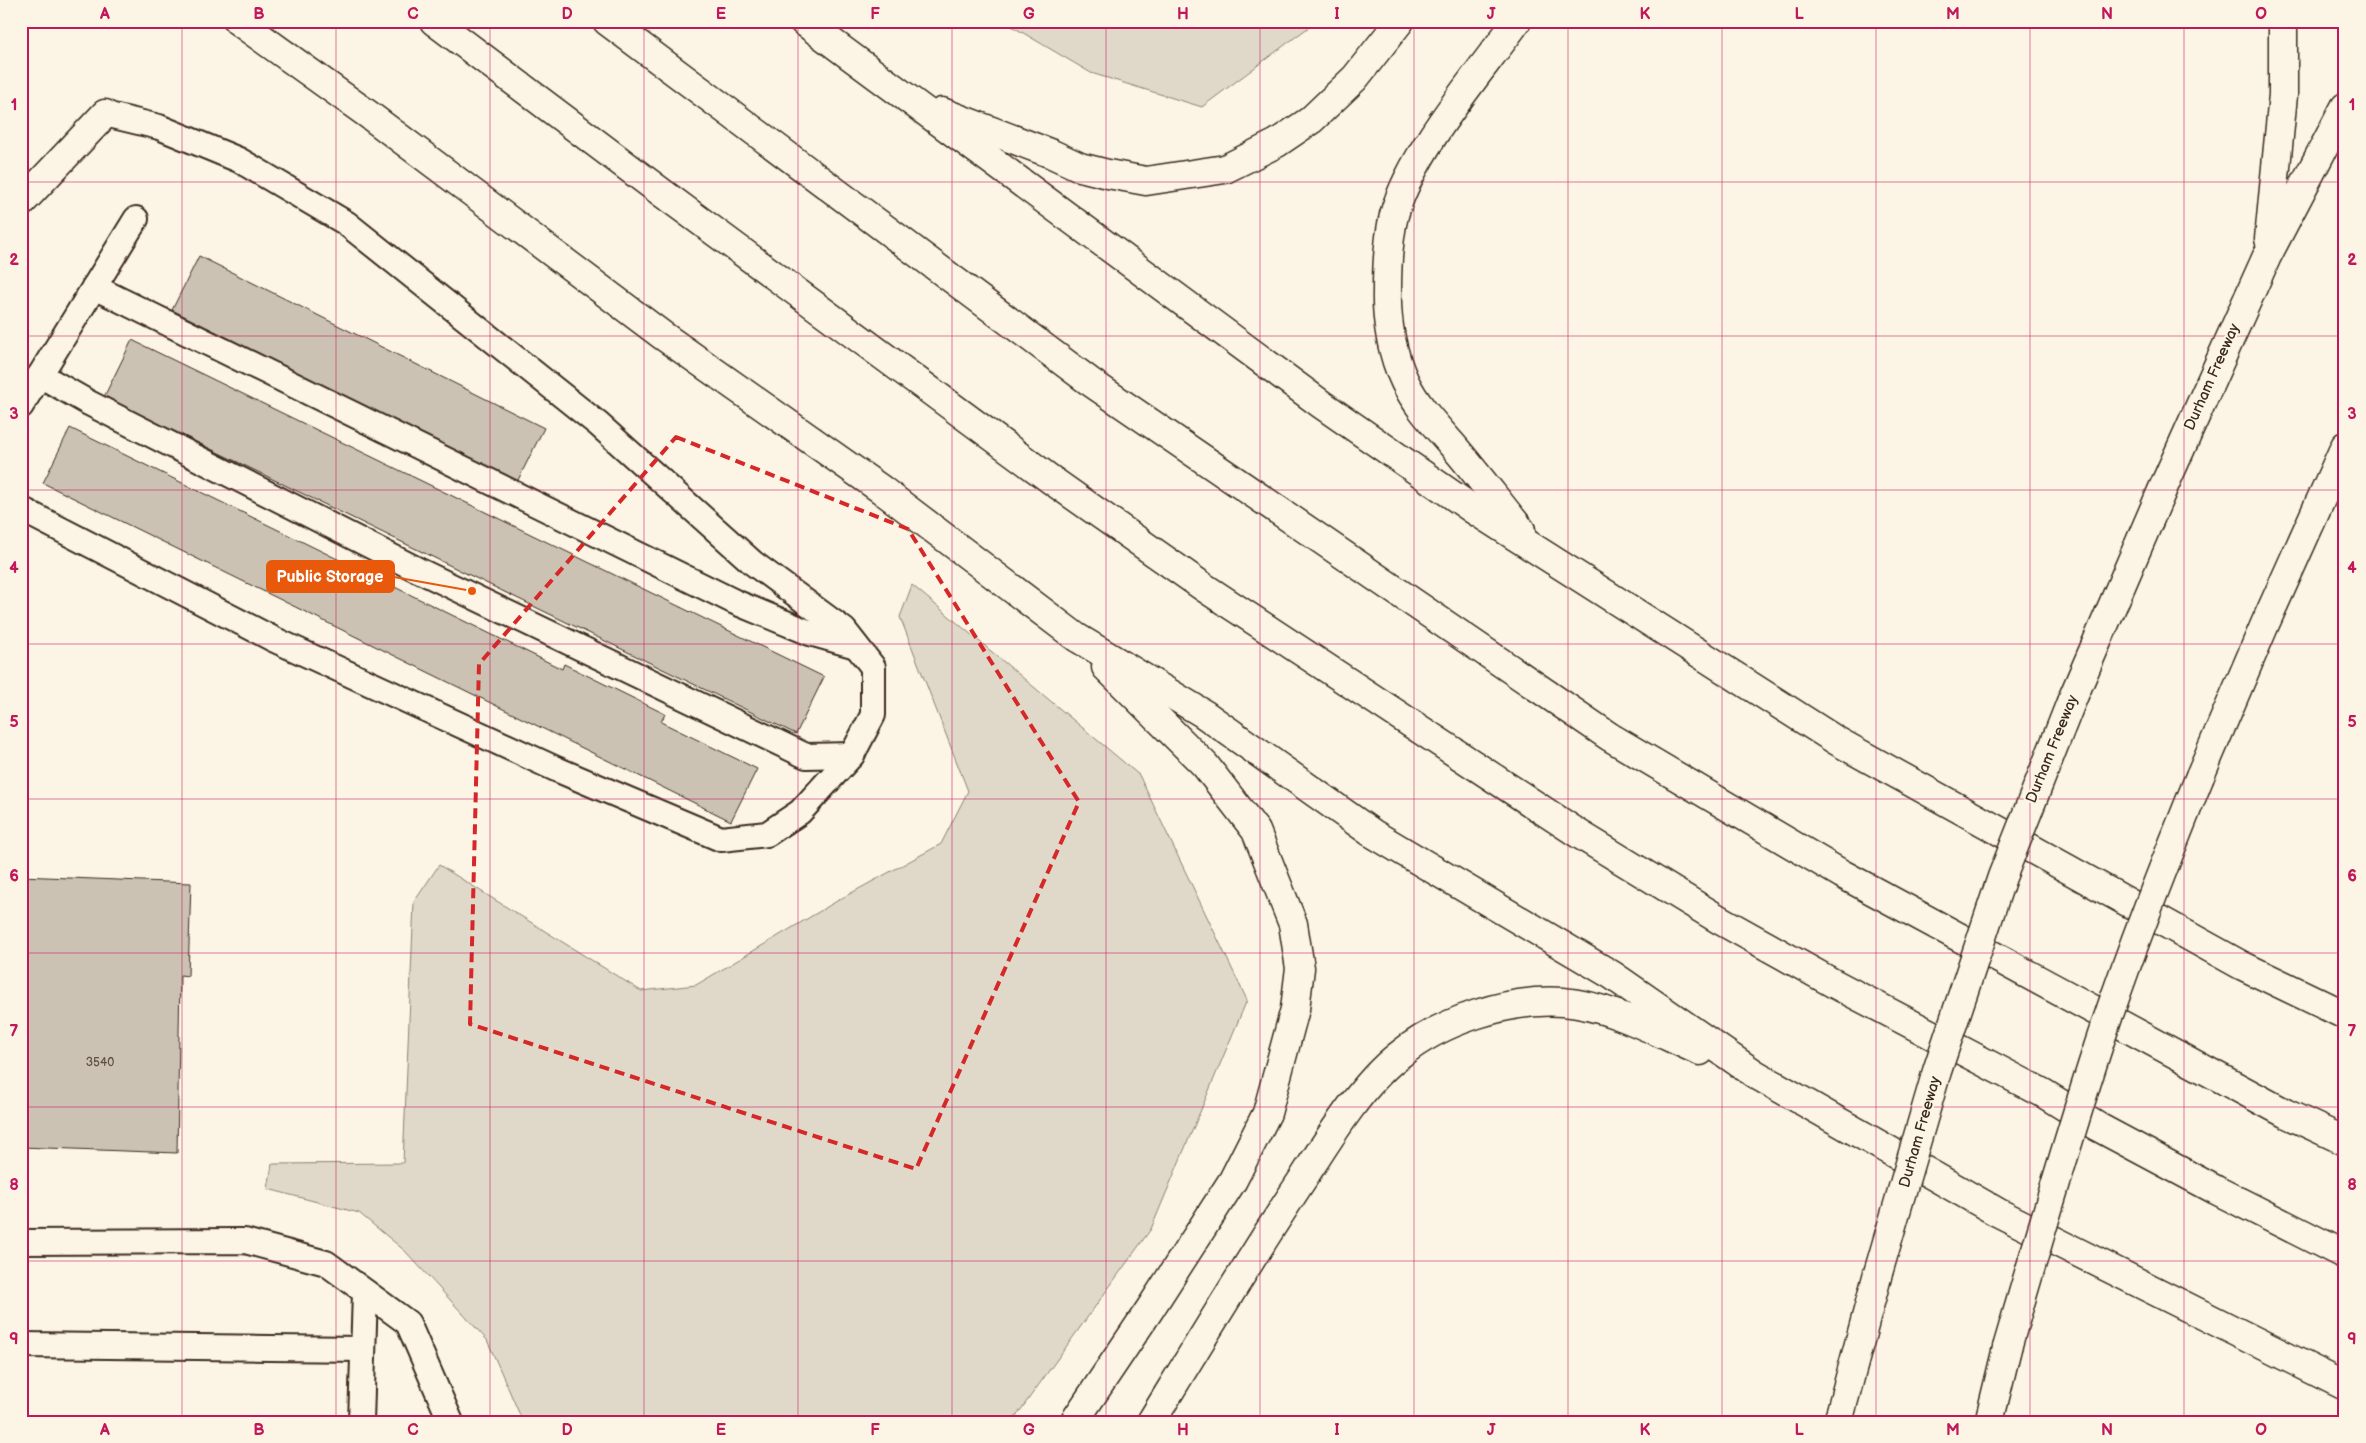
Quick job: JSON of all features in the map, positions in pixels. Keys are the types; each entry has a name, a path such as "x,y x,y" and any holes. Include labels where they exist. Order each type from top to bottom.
{"main road":[{"path":"238,21 369,115 662,335 882,490 1076,637 1204,714 1372,833 1612,975 1754,1074 1997,1212 2345,1386"},
{"path":"434,21 669,198 1050,479 1205,588 1571,828 1720,920 1824,978 2043,1093 2098,1126 2208,1186 2345,1254"},
{"path":"607,21 1089,381 1610,737 1842,874 2285,1113 2345,1141"},
{"path":"803,21 1321,404 1474,510 1837,741 2241,965 2345,1015"},
{"path":"909,100 1052,154 1080,168 1146,180 1189,176 1225,169 1277,143 1310,120 1355,78 1400,21"},
{"path":"1517,21 1440,126 1413,169 1395,214 1387,257 1386,310 1404,381 1430,422 1455,448 1539,550"},
{"path":"2267,256 2283,95 2283,21"},
{"name":"Durham Freeway","path":"1838,1422 1878,1273 1937,1072 2002,877 2071,702 2164,486 2267,256 2345,107"},
{"path":"21,203 105,114"},
{"path":"1989,1422 2007,1348 2053,1188 2101,1039 2155,890 2200,776 2344,446"},
{"path":"1074,1422 1233,1180 1267,1113 1295,1009 1300,968 1293,924 1256,832 1205,766 1076,637"},
{"path":"1151,1422 1255,1251 1316,1158 1369,1085 1398,1055 1439,1030 1480,1012 1520,1004 1562,1002 1595,1007 1626,1018 1754,1074"}],"lane":[{"path":"21,509 273,639 556,769 720,839 766,834 800,812 852,755 873,715 872,667 844,630 753,564 598,424 346,223 239,160 159,127 105,114"},
{"path":"21,406 136,219"},
{"path":"94,287 735,602 810,633 856,646"},
{"path":"40,375 89,403 418,570 806,756 852,755"},
{"path":"21,1242 245,1241 326,1263 408,1323 451,1422"},
{"path":"361,1422 365,1292"},
{"path":"21,1345 363,1349"}],"highlighted area":[{"path":"676,437 908,529 1079,802 916,1169 470,1024 479,664"}],"shaded area":[{"path":"1003,21 1317,21 1202,107 1091,73"},
{"path":"912,585 1139,775 1247,1000 1151,1229 1012,1422 523,1422 487,1340 405,1251 359,1213 268,1189 272,1164 403,1163 414,902 439,865 641,991 696,985 842,898 941,844 968,791 900,617"}],"building":[{"path":"199,256 544,428 517,482 172,310"},
{"path":"132,340 824,677 796,734 104,397"},
{"path":"70,428 562,669 564,664 665,714 661,722 757,769 731,821 43,483"},
{"path":"21,876 191,883 188,976 180,975 177,1153 21,1147"}],"place":[{"name":"Public Storage","path":"472,591"}]}
